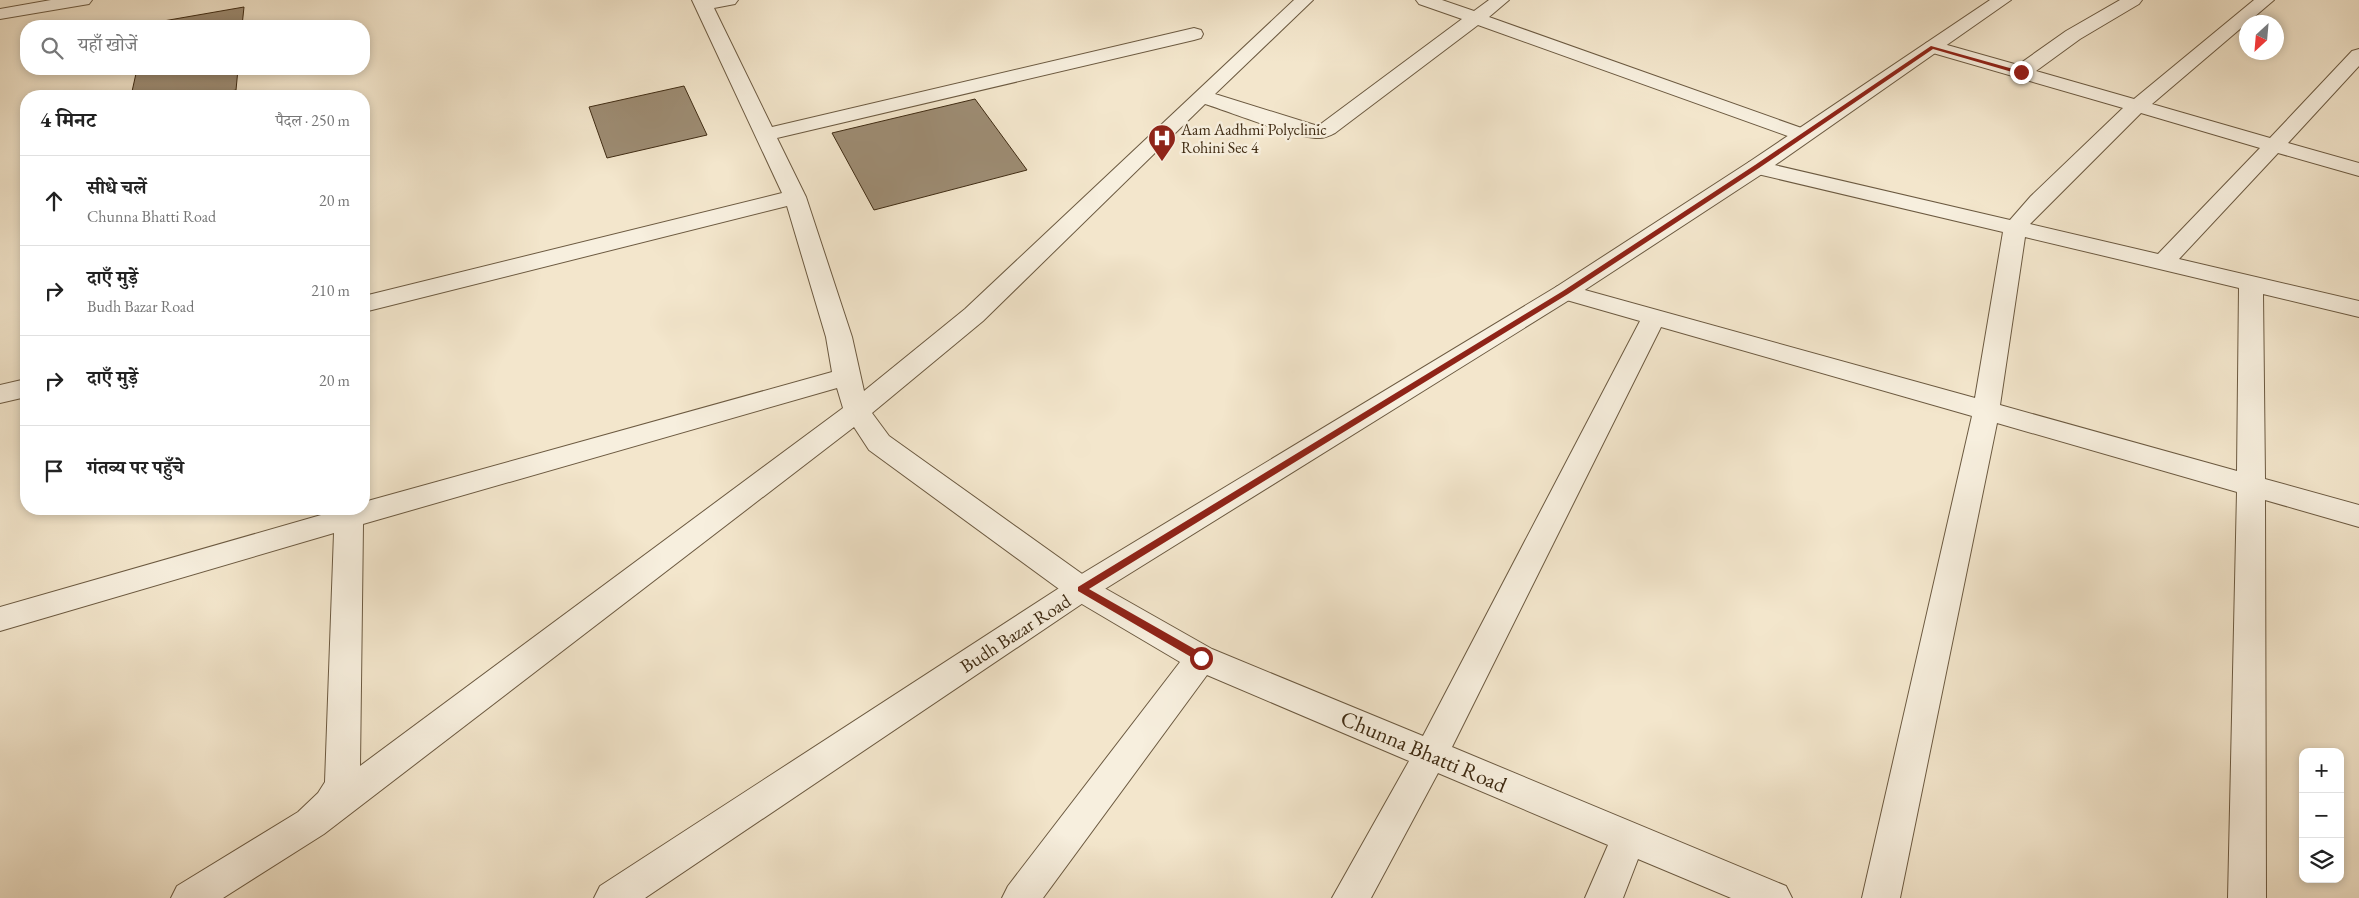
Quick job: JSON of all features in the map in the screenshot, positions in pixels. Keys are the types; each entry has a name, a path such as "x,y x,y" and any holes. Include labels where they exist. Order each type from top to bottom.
{"street":[{"path":"0,14 60,2 82,0"},
{"path":"703,2 729,0"},
{"path":"190,898 311,823 857,411 974,315 1201,96 1304,0"},
{"path":"1425,0 1803,135"},
{"path":"1201,96 1320,132 1328,129 1500,0"},
{"name":"Budh Bazar Road","path":"613,898 1081,589 1565,292 1757,167 2002,0"},
{"path":"2021,72 2074,35 2133,0"},
{"path":"1881,898 1986,411 2015,228 2137,106 2265,0"},
{"name":"Chunna Bhatti Road","path":"703,2 795,197 839,338 846,377 857,411 880,444 1081,589 1201,658 1773,898"},
{"path":"765,135 1194,34"},
{"path":"1933,47 2359,170"},
{"path":"2163,263 2359,55"},
{"path":"1757,167 2251,284 2357,306"},
{"path":"370,303 795,197"},
{"path":"2247,898 2251,284"},
{"path":"1565,292 2359,516"},
{"path":"1351,898 1431,754 1654,317"},
{"path":"370,508 846,377"},
{"path":"0,394 20,389"},
{"path":"0,620 343,515"},
{"path":"311,823 330,804 342,785 350,515"},
{"path":"1021,898 1201,658"},
{"path":"1604,898 1629,837"}],"building":[{"path":"244,7 243,20 169,20"},
{"path":"136,75 237,75 236,90 132,90"},
{"path":"684,86 707,135 607,158 589,107"},
{"path":"975,99 1027,170 874,210 832,133"}],"place":[{"name":"Aam Aadhmi Polyclinic Rohini Sec 4","path":"1162,162"}],"route":[{"path":"1201,658 1081,589 1565,292 1757,167 1933,47 2021,72"}]}
